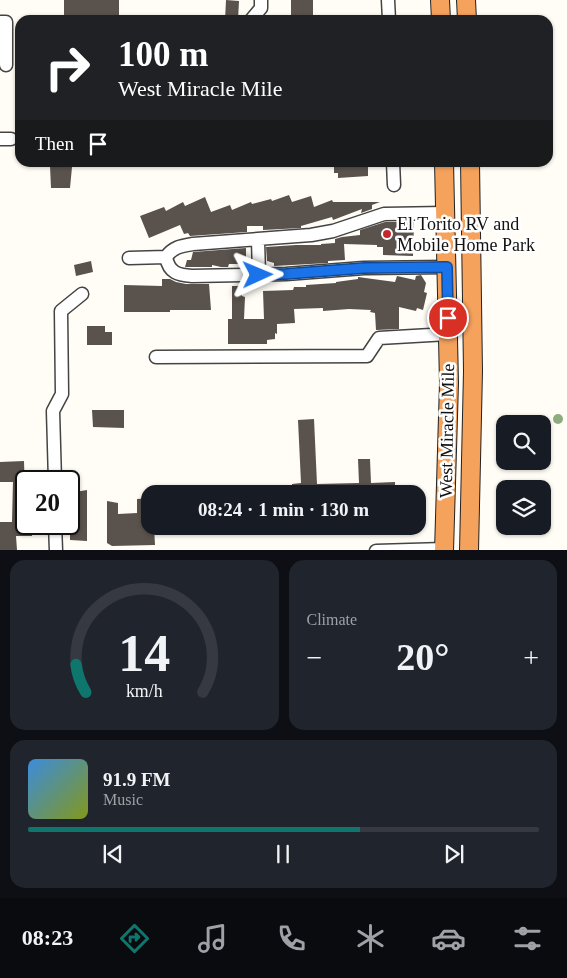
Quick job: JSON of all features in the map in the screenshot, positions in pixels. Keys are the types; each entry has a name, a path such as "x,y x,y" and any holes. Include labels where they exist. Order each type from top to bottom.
{"highway":[{"path":"440,0 441,15"},
{"path":"466,0 467,15"},
{"name":"West Miracle Mile","path":"444,167 449,406 444,550"},
{"name":"West Miracle Mile","path":"468,550 474,371 470,167"}],"street":[{"path":"255,15 261,8 261,0"},
{"path":"388,0 388,15"},
{"path":"0,22 6,22 6,65"},
{"path":"393,167 394,185"},
{"path":"129,258 166,257 178,247 192,244 258,240 333,232 384,214 445,213"},
{"path":"258,240 258,275"},
{"path":"166,257 168,265 173,271 180,275 192,276 286,274 364,268 447,267"},
{"path":"55,470 53,411 62,394 61,311 82,294"},
{"path":"156,357 367,356 380,338 448,334"},
{"path":"56,535 56,550"},
{"path":"376,550 444,550"}],"building":[{"path":"64,0 119,0 119,15 64,15"},
{"path":"226,0 239,1 238,15 225,15"},
{"path":"291,0 313,0 313,15 291,15"},
{"path":"50,167 72,167 70,188 51,188"},
{"path":"334,167 368,167 368,176 338,178 338,173 334,173"},
{"path":"289,195 292,202 311,196 314,207 332,200 333,202 380,202 372,205 372,209 361,213 362,209 333,220 332,217 301,226 301,228 263,230 263,226 247,226 247,232 190,236 188,233 184,234 180,225 149,238 140,216 164,207 166,211 183,202 185,206 205,197 211,212 230,205 232,210 251,202 252,204 271,199 272,201"},
{"path":"385,222 414,222 413,256 383,255 383,247 377,247 377,245 344,244 345,260 328,261 328,263 274,266 274,263 267,261 266,247 335,243 335,239 360,235 360,230"},
{"path":"246,248 246,264 229,264 228,267 212,265 212,267 185,267 187,260 191,260 193,252"},
{"path":"91,261 93,272 76,276 74,265"},
{"path":"421,275 426,283 424,292 427,293 423,310 417,308 416,311 399,307 399,329 376,330 375,313 370,312 371,310 323,311 323,308 294,309 295,323 277,324 275,339 267,340 267,344 228,344 228,319 232,319 232,286 242,286 242,296 245,297 244,319 264,319 263,291 293,290 294,287 336,283 358,279 358,277 395,282 397,276 415,280 416,276"},
{"path":"162,279 170,279 186,284 209,284 211,310 124,312 124,285 162,286"},
{"path":"87,326 105,326 105,332 112,332 112,345 87,345"},
{"path":"92,410 124,410 124,428 93,427"},
{"path":"314,419 317,484 359,483 358,459 370,459 371,483 395,482 395,485 292,485 301,483 298,420"},
{"path":"24,461 24,470 15,470 15,535 32,536 16,536 17,550 0,550 0,522 12,522 13,482 0,482 0,462"},
{"path":"87,490 87,541 70,540 70,535 80,535 80,491"},
{"path":"137,499 141,499 141,535 154,535 155,545 112,546 107,543 107,501 118,503 118,514 137,513"}],"place":[{"name":"El Torito RV and Mobile Home Park","path":"387,234"}],"route":[{"path":"258,275 364,268 447,267 448,318"}]}
